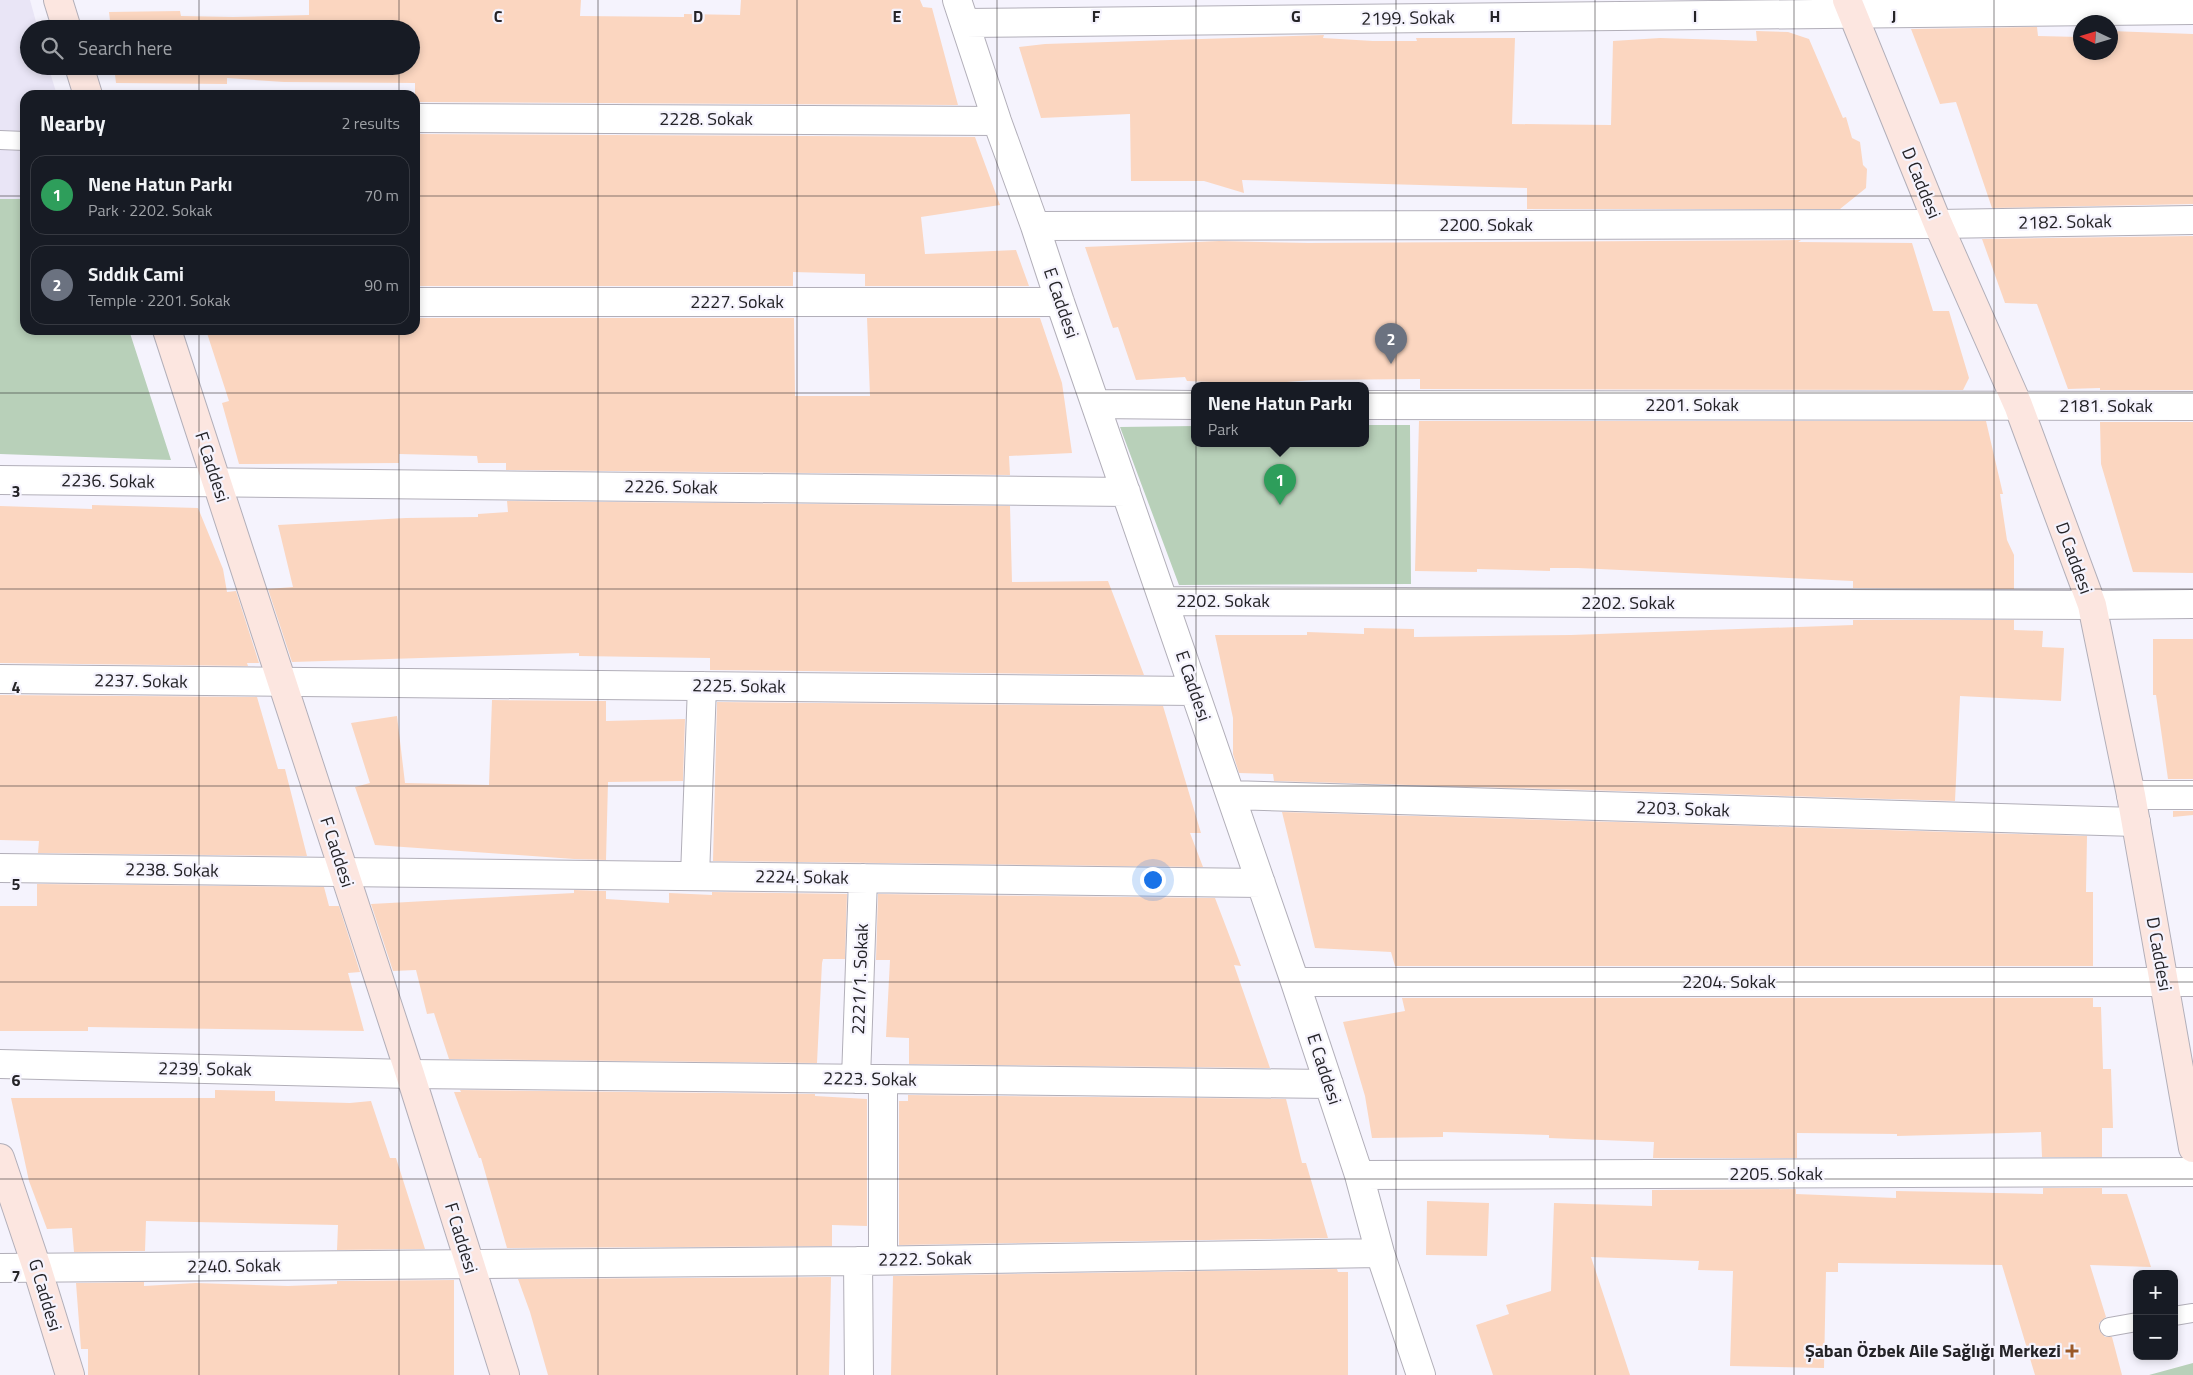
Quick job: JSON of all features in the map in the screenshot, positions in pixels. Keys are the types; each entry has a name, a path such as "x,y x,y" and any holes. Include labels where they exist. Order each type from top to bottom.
{"street":[{"path":"58,0 64,20"},
{"name":"2199. Sokak","path":"961,12 1850,7 2193,10"},
{"name":"D Caddesi","path":"1850,7 1938,224 2018,405 2092,605 2131,795 2193,1148"},
{"name":"E Caddesi","path":"961,12 1295,982 1359,1175 1380,1253 1421,1375"},
{"path":"82,75 86,90"},
{"name":"2228. Sokak","path":"420,118 997,121"},
{"name":"2182. Sokak","path":"1938,224 2193,220"},
{"name":"2200. Sokak","path":"1035,226 1938,224"},
{"name":"2227. Sokak","path":"420,302 1060,302"},
{"name":"F Caddesi","path":"169,335 410,1074 505,1375"},
{"path":"1096,404 1191,405"},
{"name":"2201. Sokak","path":"1369,405 2018,405"},
{"name":"2181. Sokak","path":"2018,405 2193,406"},
{"name":"2236. Sokak","path":"0,480 217,482"},
{"name":"2226. Sokak","path":"217,482 1126,492"},
{"name":"2202. Sokak","path":"1164,601 2193,604"},
{"name":"2237. Sokak","path":"0,679 283,682"},
{"name":"2225. Sokak","path":"283,682 1194,690"},
{"path":"695,876 702,686"},
{"name":"2203. Sokak","path":"1231,795 2136,822"},
{"path":"2131,795 2193,795"},
{"name":"2238. Sokak","path":"0,868 344,872"},
{"name":"2224. Sokak","path":"344,872 1260,883"},
{"name":"2221/1. Sokak","path":"856,1079 863,878"},
{"name":"2204. Sokak","path":"1295,982 2193,982"},
{"name":"2239. Sokak","path":"0,1064 410,1074"},
{"name":"2223. Sokak","path":"410,1074 1329,1084"},
{"path":"859,1375 870,1260 883,1079"},
{"name":"G Caddesi","path":"0,1158 70,1375"},
{"name":"2205. Sokak","path":"1359,1175 2193,1172"},
{"name":"2222. Sokak","path":"469,1263 1380,1253"},
{"name":"2240. Sokak","path":"0,1268 469,1263"}],"lane":[{"path":"0,140 20,141"},
{"path":"2178,1315 2193,1313"},
{"path":"2109,1327 2133,1323"}],"shaded area":[{"path":"0,0 30,0 36,20 20,20 20,75 51,75 55,90 20,90 20,199 0,199"}],"green space":[{"path":"0,199 20,199 20,335 131,335 171,460 0,454"},
{"path":"1369,425 1410,425 1411,584 1179,585 1120,427 1191,426 1191,447 1369,447"},
{"path":"2193,1363 2193,1375 2149,1375"}],"building":[{"path":"309,0 581,0 580,16 684,17 684,14 740,15 741,0 920,0 923,7 932,8 958,105 420,102 420,90 415,90 415,83 284,82 227,78 227,84 116,83 115,75 420,75 420,20 110,20 109,12 180,11 181,16 233,17 309,15"},
{"path":"2037,27 2038,36 2073,37 2073,60 2118,60 2118,31 2193,34 2193,204 1992,208 1956,102 1940,104 1911,29"},
{"path":"1756,31 1788,32 1809,39 1843,118 1846,117 1852,138 1860,142 1863,165 1867,169 1866,188 1840,209 1527,209 1527,188 1242,180 1244,193 1204,181 1131,181 1130,114 1041,118 1019,47 1045,44 1324,35 1323,38 1373,41 1417,41 1416,38 1515,38 1512,124 1611,125 1613,41 1660,38 1757,41"},
{"path":"420,134 975,137 1000,205 921,217 925,254 1016,250 1029,286 865,286 865,274 793,272 793,286 420,286"},
{"path":"2193,236 2193,390 2068,389 2037,304 2005,303 1982,239"},
{"path":"1801,240 1798,242 1912,243 1933,311 1949,311 1969,378 1963,390 1420,389 1420,379 1211,382 1187,381 1185,377 1136,380 1118,327 1113,328 1085,247 1219,241 1308,243"},
{"path":"420,318 794,318 795,396 870,396 867,318 1040,318 1062,383 1072,453 1009,456 1010,475 506,470 506,463 478,463 477,456 399,454 399,463 239,464 222,403 229,401 208,335 420,335"},
{"path":"1419,421 1986,421 2003,494 2000,494 2007,540 2014,555 2014,589 1853,588 1853,581 1578,568 1550,568 1550,571 1477,569 1477,572 1415,571"},
{"path":"2100,422 2193,422 2193,573 2133,572 2101,464"},
{"path":"507,501 1010,506 1012,582 1108,581 1144,675 710,670 710,658 579,656 579,653 292,662 268,589 293,587 278,525 406,518 478,517 478,514 508,512"},
{"path":"92,505 198,508 223,569 227,592 236,591 259,663 247,663 248,666 0,663 0,506 92,509"},
{"path":"1853,620 2014,620 2014,630 2043,631 2042,647 2064,648 2061,701 1960,696 1955,801 1274,781 1273,774 1239,773 1233,754 1233,718 1215,635 1307,635 1307,632 1364,634 1364,628 1414,629 1414,637 1571,635 1853,625"},
{"path":"2153,639 2193,639 2193,779 2168,779 2156,695 2153,695"},
{"path":"0,695 257,697 278,769 285,769 307,856 38,853 39,841 0,840"},
{"path":"492,700 606,701 606,721 685,719 683,781 608,782 606,860 375,845 355,787 370,783 351,723 397,716 405,783 489,785"},
{"path":"717,702 1163,706 1201,833 1190,833 1203,867 713,861"},
{"path":"2173,811 2193,811 2193,815 2173,817"},
{"path":"1282,812 2087,836 2086,892 2093,892 2093,966 1395,966 1391,952 1315,948"},
{"path":"37,884 324,887 329,906 339,906 360,972 348,973 364,1031 88,1027 88,1031 0,1031 0,906 37,906"},
{"path":"574,890 606,891 606,899 669,903 669,893 712,895 712,892 847,894 845,959 823,959 822,963 817,1063 449,1059 434,1013 427,1014 416,970 393,971 371,904 574,893"},
{"path":"878,894 1215,898 1241,966 1234,965 1270,1068 909,1064 909,1038 886,1037 890,960 876,960"},
{"path":"1402,998 2093,998 2093,1007 2101,1007 2103,1069 2111,1069 2113,1128 2102,1128 2102,1157 2042,1157 2041,1132 1897,1136 1897,1134 1797,1133 1797,1158 1653,1158 1654,1142 1549,1138 1549,1135 1443,1132 1443,1137 1372,1138 1365,1096 1343,1022 1405,1011"},
{"path":"215,1090 275,1091 275,1101 350,1103 371,1101 390,1158 396,1158 425,1249 337,1250 338,1225 146,1221 145,1251 74,1252 72,1228 47,1229 29,1181 11,1098 215,1098"},
{"path":"460,1090 815,1094 815,1096 867,1099 867,1226 832,1225 832,1246 507,1248 481,1158 479,1158 454,1092 461,1092"},
{"path":"908,1095 1286,1099 1302,1163 1306,1163 1328,1238 899,1245 899,1101 908,1101"},
{"path":"2043,1188 2102,1188 2102,1194 2127,1194 2151,1267 2090,1265 2106,1317 2099,1323 2099,1329 2105,1337 2112,1337 2122,1375 2035,1375 2002,1265 1838,1263 1838,1272 1826,1272 1824,1368 1730,1366 1733,1271 1698,1270 1699,1261 1591,1257 1630,1375 1493,1375 1476,1325 1509,1314 1506,1305 1551,1291 1554,1203 1652,1206 1652,1190 1796,1189 1796,1194 1896,1198 1896,1191 2043,1194"},
{"path":"1427,1201 1489,1203 1487,1256 1426,1255"},
{"path":"1337,1269 1338,1272 1348,1272 1348,1375 891,1375 893,1276"},
{"path":"831,1277 829,1375 548,1375 530,1312 518,1279"},
{"path":"454,1280 454,1375 88,1375 88,1349 81,1349 76,1283 144,1282 144,1286 196,1283 288,1286 337,1284 337,1281"}],"place":[{"name":"Sıddık Cami","path":"1391,364"},
{"name":"Nene Hatun Parkı","path":"1280,505"},
{"name":"Şaban Özbek Aile Sağlığı Merkezi","path":"2072,1351"}]}
